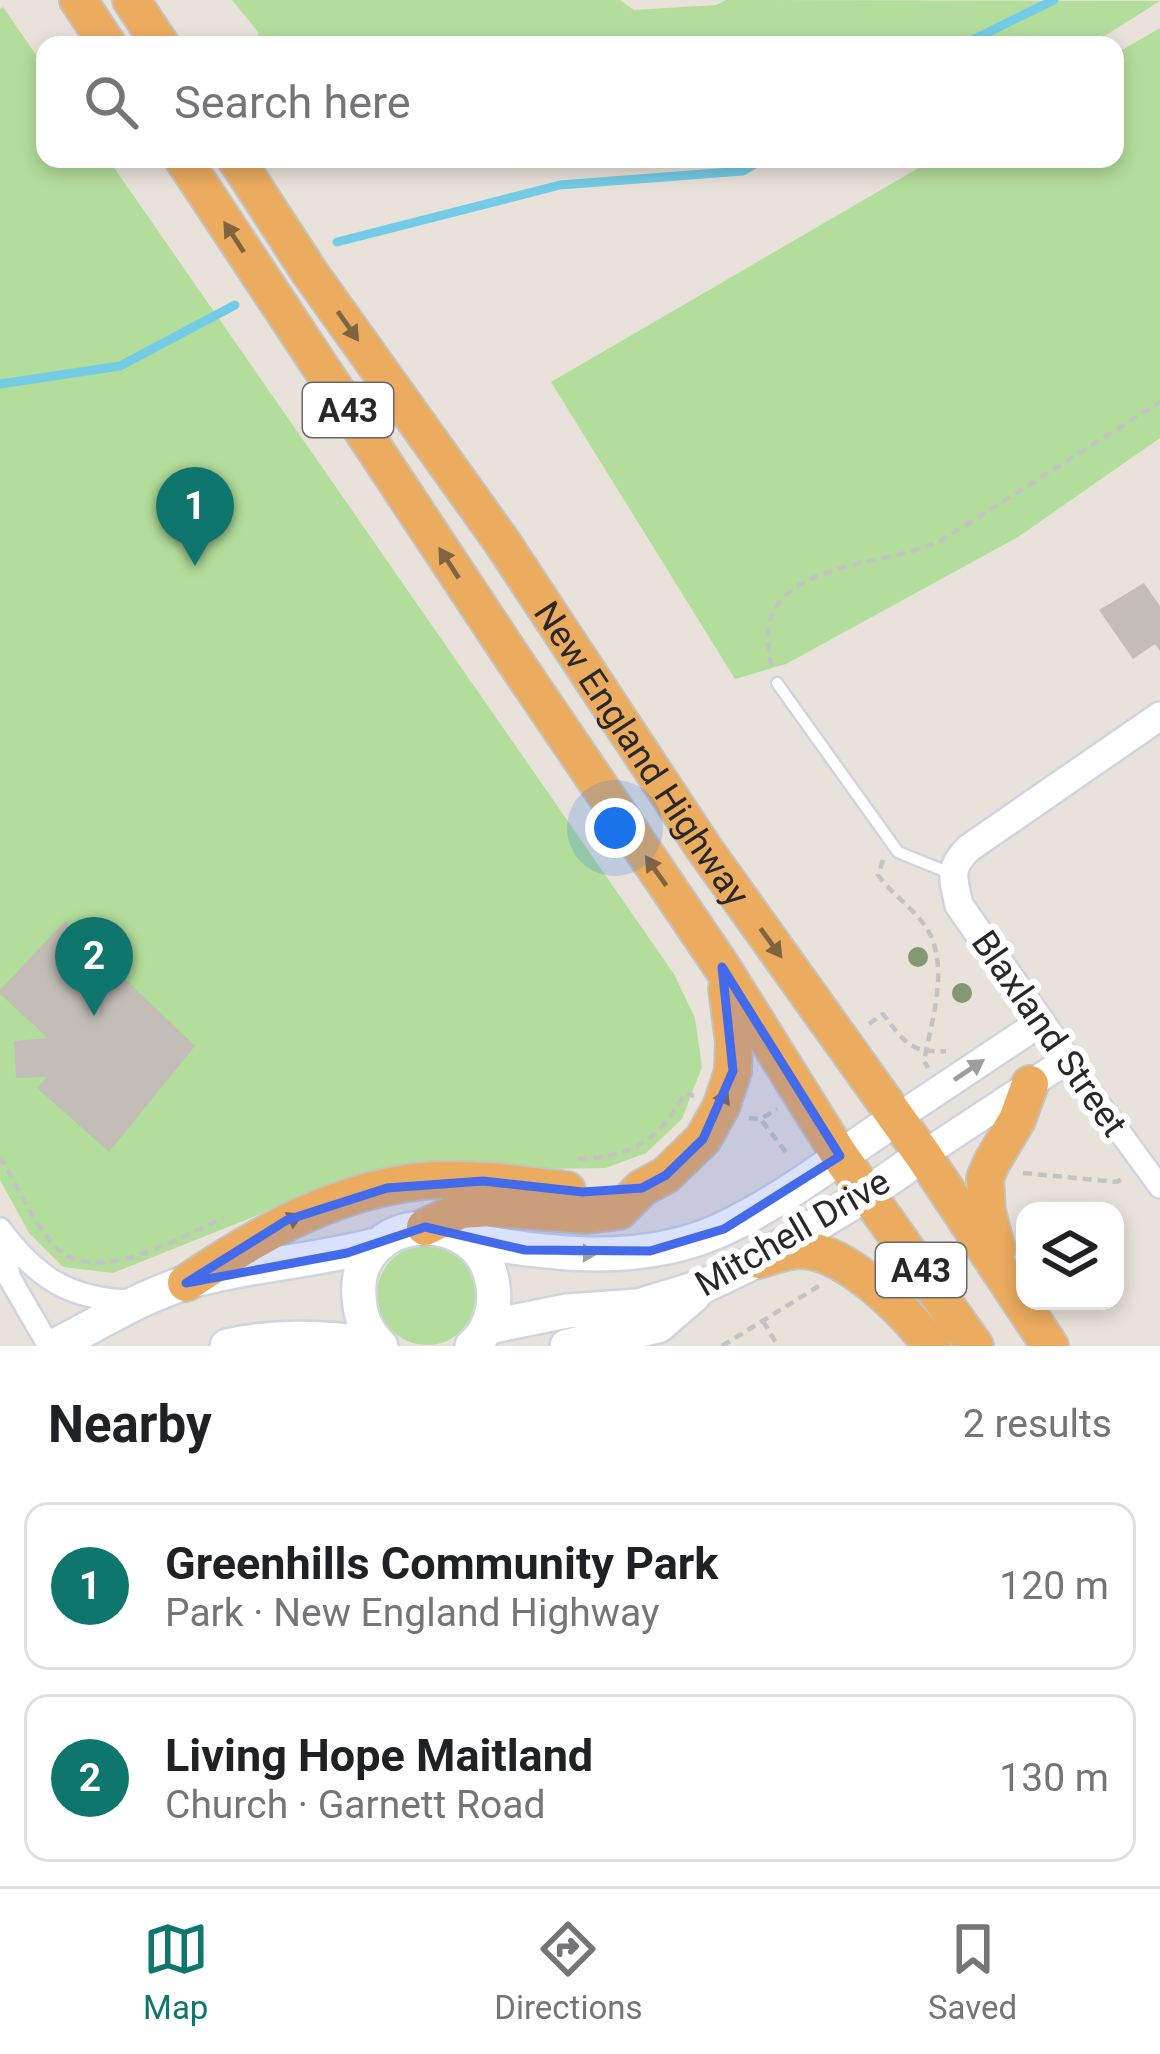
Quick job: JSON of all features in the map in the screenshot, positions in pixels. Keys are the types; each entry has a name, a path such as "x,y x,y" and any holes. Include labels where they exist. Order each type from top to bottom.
{"highway":[{"path":"78,0 101,36"},
{"path":"131,0 155,36"},
{"name":"New England Highway","path":"189,168 722,968 841,1156 975,1346"},
{"name":"New England Highway","path":"242,168 1050,1346"},
{"path":"425,1227 461,1210 587,1215 619,1211 642,1188 686,1158 721,1107 733,1072 734,1042 722,968"},
{"path":"1009,1282 992,1233 986,1178 1030,1084"},
{"path":"187,1282 287,1220 387,1188 434,1180 584,1192 642,1188"},
{"path":"758,1260 806,1250 842,1263 915,1324 932,1346"}],"main road":[{"name":"Mitchell Drive","path":"425,1227 525,1250 650,1251 724,1229 897,1118"},
{"name":"Mitchell Drive","path":"479,1340 553,1313 638,1306 704,1286 758,1260 923,1155"},
{"path":"52,1346 187,1282 347,1253 380,1244 406,1229 425,1227"},
{"path":"464,1239 481,1252 494,1289 479,1340"},
{"path":"380,1244 367,1259 358,1285 360,1313 380,1345"},
{"path":"567,1346 658,1326 704,1286"},
{"path":"226,1346 278,1338 380,1345"}],"street":[{"path":"952,874 969,848 1160,716"},
{"name":"Blaxland Street","path":"952,874 959,905 1160,1187"},
{"name":"Mitchell Drive","path":"897,1118 1041,1022"},
{"name":"Mitchell Drive","path":"923,1155 1067,1060"},
{"path":"1,1232 56,1284 77,1295 142,1301"},
{"path":"1,1232 9,1277 52,1346"}],"lane":[{"path":"776,683 898,852 952,874"}],"path":[{"path":"776,683 766,644 770,612 800,584 846,565 898,556 938,542 1160,403"},
{"path":"883,860 878,875 937,943 939,970 924,1061"},
{"path":"879,1017 883,1014 903,1041 926,1052 953,1049"},
{"path":"747,1117 761,1119 777,1109"},
{"path":"761,1119 792,1161"},
{"path":"1009,1172 1117,1182 1126,1175"},
{"path":"722,1346 818,1287"},
{"path":"763,1321 778,1346"}],"highlighted area":[{"path":"722,967 840,1156 724,1229 650,1251 525,1250 425,1227 347,1253 186,1283 287,1220 387,1188 483,1181 583,1192 642,1188 666,1175 703,1139 733,1071"}],"green space":[{"path":"232,0 620,0 634,10 716,5 726,0 1160,1 1104,36 258,36"},
{"path":"0,9 36,55 36,168 114,168 674,974 695,1018 702,1067 682,1119 646,1153 606,1168 439,1162 330,1186 113,1273 63,1267 29,1233 0,1180"},
{"path":"1160,28 1160,438 1018,537 786,664 735,679 551,382 919,168 1124,168 1124,49"},
{"path":"427,1245 446,1249 462,1260 473,1276 477,1295 473,1314 462,1330 446,1341 427,1345 408,1341 392,1330 381,1314 377,1295 381,1276 392,1260 408,1249"}],"building":[{"path":"1144,583 1160,606 1160,651 1155,644 1133,659 1099,610"},
{"path":"65,921 195,1046 109,1152 37,1088 47,1077 16,1078 14,1041 48,1038 0,994"}],"waterway":[{"path":"980,36 1054,0"},
{"path":"337,242 560,185 748,168"},
{"path":"0,384 120,366 235,305"}],"place":[{"name":"Greenhills Community Park","path":"195,566"},
{"name":"Living Hope Maitland","path":"94,1016"}]}
